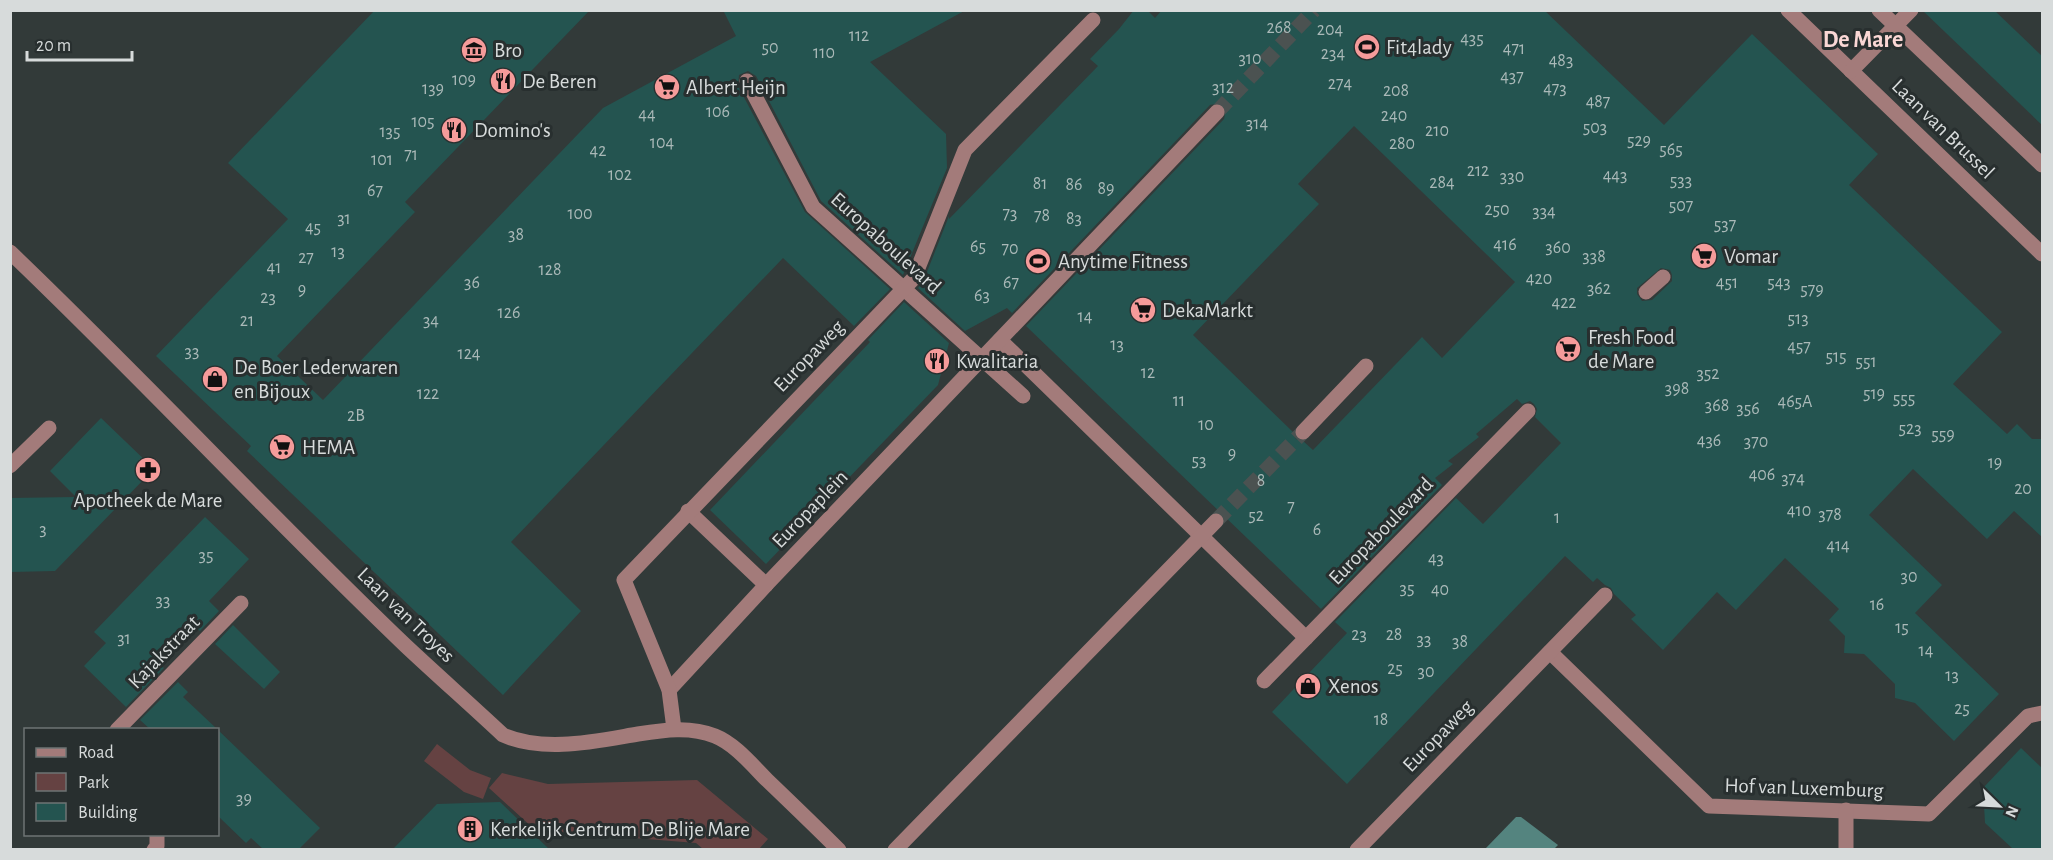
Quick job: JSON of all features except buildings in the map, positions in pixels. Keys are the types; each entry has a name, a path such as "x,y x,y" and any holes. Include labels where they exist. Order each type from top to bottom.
{"street":[{"name":"Laan van Brussel","path":"1788,10 2043,254"},
{"path":"1879,10 2043,165"},
{"path":"1851,71 1911,10"},
{"name":"Europaweg","path":"674,729 669,690 624,580 914,278 965,150 1092,20"},
{"name":"Europaboulevard","path":"747,81 813,207 1023,396"},
{"path":"982,359 1217,112"},
{"name":"Laan van Troyes","path":"10,252 406,645 503,735 528,742 566,744 674,729 705,733 722,740 749,762 840,849"},
{"path":"1646,292 1663,277"},
{"path":"1000,340 1306,638"},
{"name":"Europaplein","path":"669,690 982,359"},
{"path":"1303,432 1366,366"},
{"name":"Europaboulevard","path":"1264,681 1528,411"},
{"path":"10,466 49,428"},
{"path":"688,511 766,585"},
{"path":"895,849 1216,521"},
{"name":"Europaweg","path":"1357,849 1605,596"},
{"name":"Kajakstraat","path":"118,728 241,603"},
{"name":"Hof van Luxemburg","path":"1550,652 1709,806 1929,814 2028,716 2043,713"},
{"path":"1846,810 1846,849"}],"green space":[{"path":"437,744 470,770 491,778 483,799 464,792 424,761"},
{"path":"502,773 548,784 697,780 768,839 759,849 703,849 696,843 535,830 489,788"}],"water":[{"path":"1516,817 1521,817 1558,845 1554,849 1485,849"}],"tunnel":[{"path":"1217,112 1314,10"},
{"path":"1216,521 1303,432"}],"place":[{"name":"Fit4lady","path":"1367,47"},
{"name":"Bro","path":"474,50"},
{"name":"De Beren","path":"503,81"},
{"name":"Albert Heijn","path":"667,87"},
{"name":"Domino's","path":"454,130"},
{"name":"Vomar","path":"1704,256"},
{"name":"Anytime Fitness","path":"1038,261"},
{"name":"DekaMarkt","path":"1143,310"},
{"name":"Fresh Food de Mare","path":"1568,349"},
{"name":"Kwalitaria","path":"937,361"},
{"name":"De Boer Lederwaren en Bijoux","path":"215,379"},
{"name":"HEMA","path":"282,447"},
{"name":"Apotheek de Mare","path":"148,470"},
{"name":"Xenos","path":"1308,686"},
{"name":"Kerkelijk Centrum De Blije Mare","path":"470,829"}],"district":[{"name":"De Mare","path":"1863,40"}]}
